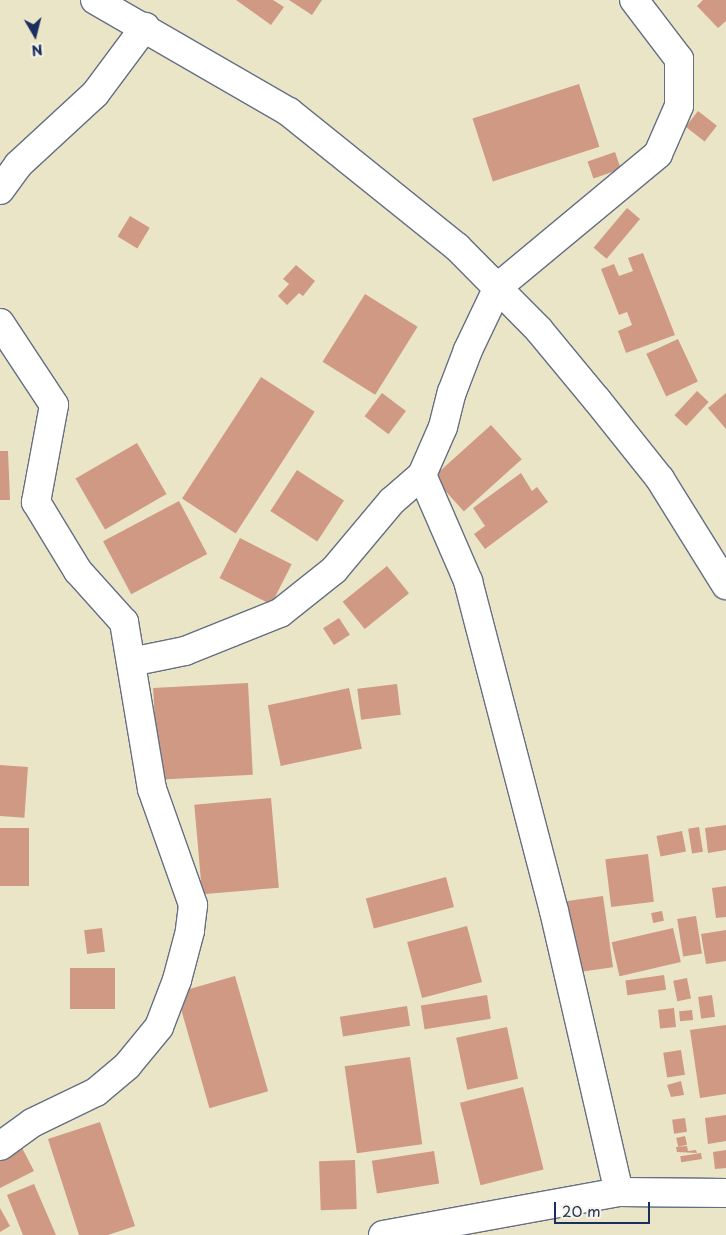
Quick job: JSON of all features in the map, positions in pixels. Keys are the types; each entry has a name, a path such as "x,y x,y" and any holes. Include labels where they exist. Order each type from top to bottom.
{"street":[{"path":"95,0 146,27 289,112 423,217 498,287 539,330 660,479 726,586"},
{"path":"131,662 185,651 280,613 334,570 392,501 422,475 444,426 452,392 468,350 498,287 658,154 680,106 679,59 634,0"},
{"path":"0,190 18,165 95,94 146,27"},
{"path":"0,323 54,405 36,502 78,571 124,622 152,789 193,905 190,931 177,980 159,1027 127,1066 96,1092 32,1123 0,1146"},
{"path":"422,475 468,581 554,910 619,1192"},
{"path":"383,1235 619,1192 726,1193"}],"building":[{"path":"236,0 273,0 284,7 271,25"},
{"path":"289,0 322,0 312,15"},
{"path":"703,0 726,0 726,21 718,28 697,6"},
{"path":"579,84 599,147 493,181 472,119"},
{"path":"698,111 717,126 705,142 686,127"},
{"path":"615,152 621,169 593,178 588,161"},
{"path":"627,208 640,219 607,259 594,248"},
{"path":"130,216 150,228 137,248 118,237"},
{"path":"643,253 675,335 626,353 618,331 632,325 627,312 619,315 601,269 614,264 619,276 633,271 628,258"},
{"path":"296,265 315,281 303,296 299,293 287,305 278,296 289,284 283,279"},
{"path":"365,294 418,327 375,395 323,362"},
{"path":"678,339 698,382 666,396 646,354"},
{"path":"261,377 315,412 236,533 182,499"},
{"path":"697,391 709,402 686,426 674,415"},
{"path":"382,393 406,411 389,434 365,416"},
{"path":"726,393 726,429 708,408"},
{"path":"491,425 522,459 464,511 433,477"},
{"path":"137,443 167,494 105,530 76,478"},
{"path":"0,451 8,451 10,500 0,500"},
{"path":"297,470 344,500 317,542 270,511"},
{"path":"521,473 532,491 537,487 548,502 485,549 474,534 485,526 473,508"},
{"path":"179,501 207,554 131,594 103,541"},
{"path":"240,538 292,564 271,604 220,578"},
{"path":"387,566 409,593 365,629 343,602"},
{"path":"339,618 350,635 334,645 323,628"},
{"path":"248,683 253,775 158,780 153,688"},
{"path":"397,684 401,715 361,720 357,689"},
{"path":"349,688 362,749 281,766 268,705"},
{"path":"0,765 28,767 24,818 0,816"},
{"path":"271,798 279,888 202,894 194,805"},
{"path":"726,825 726,850 708,853 705,828"},
{"path":"699,827 703,852 692,853 688,829"},
{"path":"0,828 29,828 29,886 0,886"},
{"path":"682,831 686,852 660,857 656,836"},
{"path":"648,854 654,902 611,907 605,859"},
{"path":"446,877 454,907 374,928 366,898"},
{"path":"726,886 726,917 716,918 712,888"},
{"path":"603,896 613,967 570,973 560,902"},
{"path":"662,911 664,921 653,923 651,913"},
{"path":"696,916 702,954 683,957 677,919"},
{"path":"467,926 482,982 422,998 407,942"},
{"path":"102,928 105,952 87,954 84,930"},
{"path":"673,928 681,962 619,976 612,942"},
{"path":"726,930 726,961 706,964 701,934"},
{"path":"70,968 115,968 115,1009 70,1009"},
{"path":"664,975 666,990 627,995 625,980"},
{"path":"235,976 268,1091 209,1108 176,993"},
{"path":"687,978 691,999 677,1001 673,981"},
{"path":"487,995 491,1019 425,1029 421,1005"},
{"path":"712,995 715,1017 701,1019 698,997"},
{"path":"407,1006 410,1026 343,1036 340,1017"},
{"path":"674,1008 676,1027 660,1029 658,1010"},
{"path":"692,1010 693,1020 680,1021 679,1011"},
{"path":"726,1025 726,1094 700,1098 690,1030"},
{"path":"507,1027 518,1079 467,1090 456,1038"},
{"path":"681,1050 685,1075 667,1078 663,1053"},
{"path":"410,1057 422,1144 357,1153 345,1066"},
{"path":"681,1081 684,1095 671,1097 667,1085"},
{"path":"523,1087 544,1169 480,1185 460,1103"},
{"path":"726,1115 726,1141 708,1144 705,1118"},
{"path":"685,1118 687,1132 674,1134 672,1120"},
{"path":"100,1122 135,1226 108,1235 79,1235 48,1139"},
{"path":"685,1136 687,1145 678,1147 676,1138"},
{"path":"20,1144 34,1171 0,1188 0,1154"},
{"path":"687,1146 688,1151 696,1150 697,1153 677,1152 676,1147"},
{"path":"726,1150 726,1168 715,1169 713,1152"},
{"path":"434,1151 439,1184 377,1193 372,1161"},
{"path":"701,1153 702,1159 681,1162 680,1156"},
{"path":"355,1160 357,1209 321,1210 319,1161"},
{"path":"34,1184 56,1235 23,1235 7,1195"},
{"path":"0,1208 10,1226 0,1232"}]}
